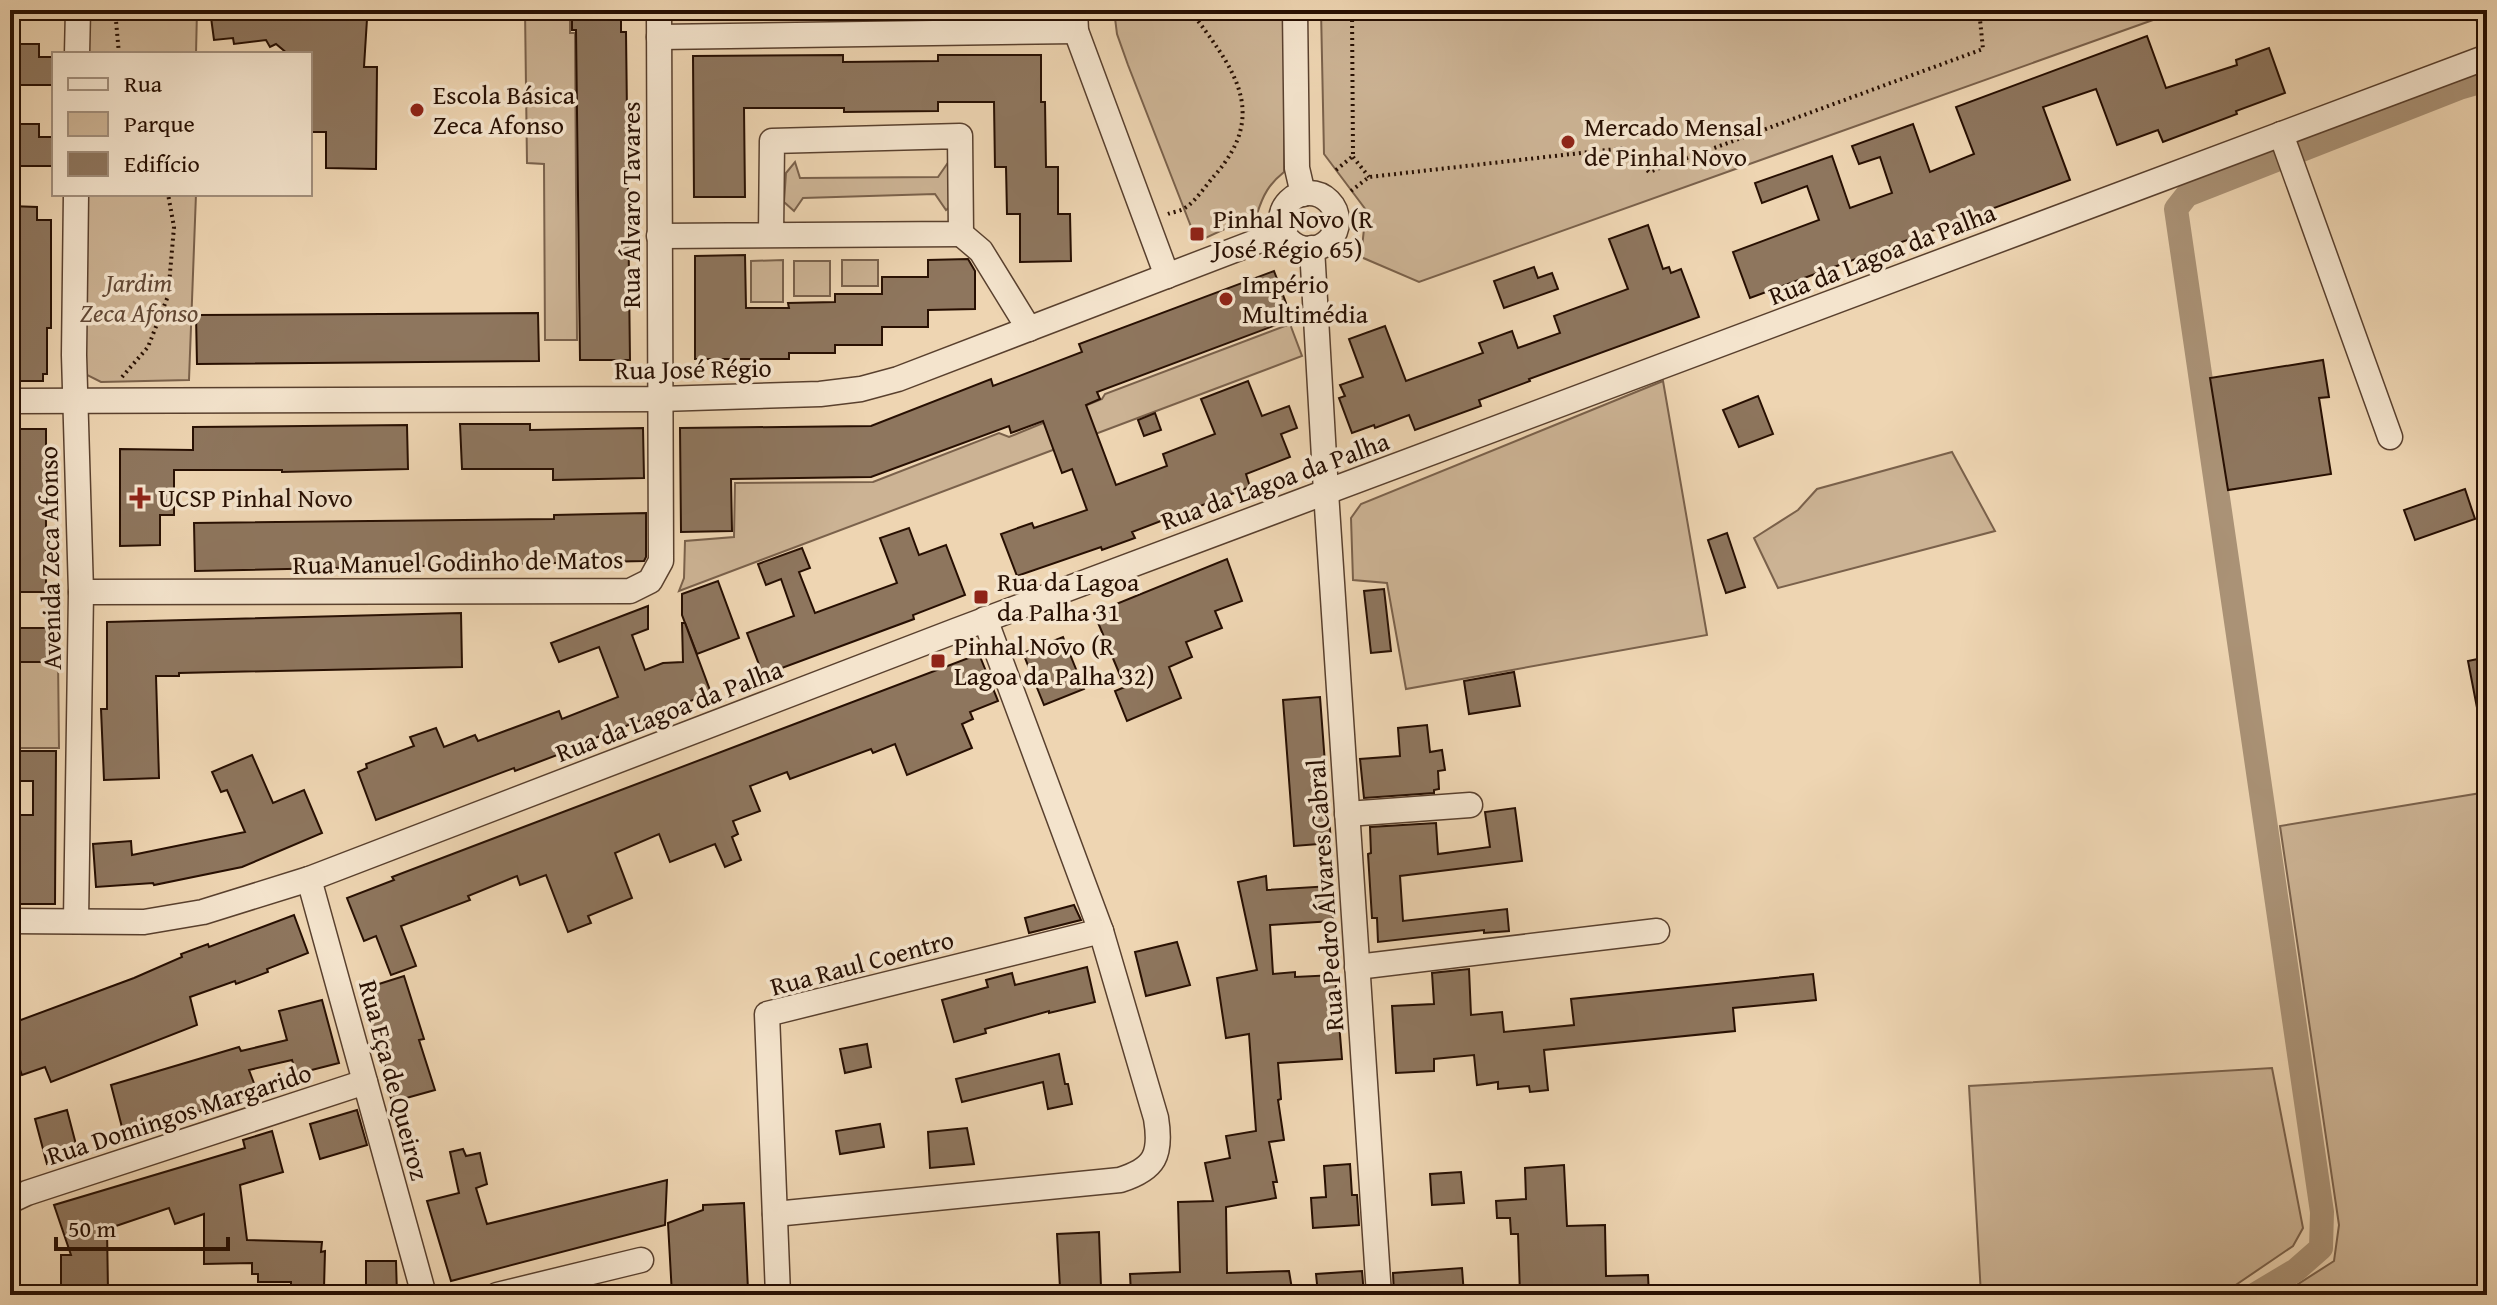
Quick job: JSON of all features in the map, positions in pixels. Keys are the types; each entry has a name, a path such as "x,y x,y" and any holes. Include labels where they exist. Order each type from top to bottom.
{"street":[{"path":"77,52 78,10"},
{"name":"Rua Álvaro Tavares","path":"659,10 660,399"},
{"path":"1295,10 1297,168 1303,194"},
{"path":"659,37 1075,20 1167,276"},
{"name":"Rua da Lagoa da Palha","path":"10,921 144,922 203,912 309,879 985,619 2487,57"},
{"path":"2281,134 2390,437"},
{"path":"771,235 772,141 960,136 961,234"},
{"path":"1303,194 1321,196 1334,208 1337,217 1337,226 1328,241 1312,248 1295,244 1284,231 1282,222 1287,204 1303,194"},
{"name":"Avenida Zeca Afonso","path":"76,196 75,401 81,592 76,921"},
{"name":"Rua José Régio","path":"10,401 660,399 820,394 861,389 898,379 1284,231"},
{"path":"659,236 961,234 981,251 1029,329"},
{"name":"Rua Pedro Álvares Cabral","path":"1312,248 1379,1295"},
{"name":"Rua Manuel Godinho de Matos","path":"81,592 630,591 650,581 661,561 660,399"},
{"path":"775,1214 1120,1180 1142,1173 1153,1158 1159,1140 1156,1118 1101,931 985,619"},
{"path":"1347,814 1470,805"},
{"name":"Rua Eça de Queiroz","path":"309,879 424,1295"},
{"name":"Rua Raul Coentro","path":"778,1295 767,1014 1101,931"},
{"path":"1357,967 1657,931"},
{"name":"Rua Domingos Margarido","path":"10,1201 365,1082"},
{"path":"497,1295 641,1260"}],"path":[{"path":"115,10 119,52"},
{"path":"1147,222 1186,208 1228,160 1242,127 1242,98 1236,78 1190,10"},
{"path":"1352,10 1353,156 1369,177"},
{"path":"1351,191 1369,177 1625,148 1649,172 1983,49 1979,10"},
{"path":"1336,170 1353,156"},
{"path":"111,401 118,381 148,347 168,296 174,227 168,196"}],"green space":[{"path":"88,10 197,10 196,52 88,52"},
{"path":"525,10 570,10 570,33 575,33 577,340 545,340 544,164 527,163"},
{"path":"1114,10 1284,10 1284,172 1267,190 1257,214 1197,242 1128,65 1117,34"},
{"name":"Mercado Mensal de Pinhal Novo","path":"1321,10 2181,10 1419,282 1361,257 1366,210 1324,154"},
{"path":"795,162 800,178 938,177 947,164 954,172 955,203 946,210 935,194 803,198 794,211 784,202 786,173"},
{"name":"Jardim Zeca Afonso","path":"86,196 196,196 189,380 101,382 85,374"},
{"path":"783,260 783,302 751,302 751,261"},
{"path":"842,260 878,260 878,286 842,286"},
{"path":"794,261 830,261 830,296 794,296"},
{"path":"1290,324 1302,356 679,591 684,578 685,541 734,537 735,483 873,482 999,433 1009,437 1102,399 1105,394"},
{"path":"1663,381 1707,635 1406,689 1387,583 1353,580 1351,518 1361,504"},
{"path":"1952,452 1995,531 1778,588 1754,538 1798,510 1817,489"},
{"path":"10,658 58,659 59,748 10,748"},
{"path":"2487,792 2487,1295 2281,1295 2334,1261 2339,1225 2280,826"},
{"path":"2272,1068 2303,1228 2293,1246 2221,1295 1981,1295 1969,1086"}],"building":[{"path":"210,10 314,10 314,14 356,10 358,19 367,19 364,67 377,67 376,169 326,168 326,132 312,132 312,52 286,52 276,44 270,47 266,40 234,44 233,38 214,40"},
{"path":"572,10 621,10 621,32 626,32 630,360 580,360 576,30 572,30"},
{"path":"2147,36 2166,88 2237,65 2236,60 2269,48 2285,93 2163,142 2158,130 2117,145 2096,89 2043,107 2070,180 1750,298 1733,252 1819,220 1807,186 1762,203 1755,183 1832,156 1850,208 1892,193 1880,157 1859,164 1852,146 1913,124 1930,172 1974,154 1956,107"},
{"path":"10,44 39,44 39,57 52,57 52,85 10,85"},
{"path":"843,55 843,62 938,61 938,55 1041,55 1046,167 1058,167 1058,214 1070,214 1071,261 1020,262 1020,214 1007,214 1006,167 995,167 994,102 938,102 938,111 844,112 844,108 744,108 745,197 694,197 693,56"},
{"path":"10,124 39,124 39,137 52,137 52,166 10,166"},
{"path":"10,206 37,207 37,220 51,220 51,328 47,328 47,374 43,374 43,381 10,381"},
{"path":"1648,225 1663,269 1669,267 1671,273 1681,269 1699,317 1529,379 1479,400 1481,406 1415,430 1409,415 1352,433 1339,398 1345,396 1340,385 1363,377 1349,339 1385,326 1406,381 1483,353 1479,343 1512,331 1518,348 1560,333 1554,316 1628,289 1609,239"},
{"path":"745,255 746,308 789,308 788,303 835,302 835,294 882,294 882,277 928,277 928,260 968,259 975,271 975,309 928,310 928,327 882,327 882,345 835,345 835,353 789,353 789,359 695,359 695,256"},
{"path":"1534,267 1538,278 1552,273 1558,289 1504,308 1494,281"},
{"path":"1274,271 1292,319 1097,392 1100,399 1086,405 1116,485 1167,466 1163,454 1215,434 1201,399 1248,381 1262,416 1289,406 1297,428 1281,434 1290,457 1246,474 1250,487 1132,532 1135,538 1017,576 1001,534 1032,523 1034,528 1087,510 1072,469 1062,473 1043,421 1011,433 1009,426 871,477 731,479 732,531 681,532 680,428 871,426 991,379 993,386 1082,352 1079,344"},
{"path":"538,313 539,361 197,364 196,315"},
{"path":"2323,360 2329,397 2319,398 2331,474 2228,490 2210,378"},
{"path":"1758,396 1773,434 1739,447 1723,410"},
{"path":"1155,413 1161,430 1144,436 1138,420"},
{"path":"460,424 530,424 530,430 643,428 644,478 553,480 553,469 462,469"},
{"path":"407,425 408,469 282,472 174,470 174,515 160,515 160,545 120,546 120,449 193,450 193,427"},
{"path":"10,429 46,429 46,592 10,592"},
{"path":"2465,489 2475,519 2415,540 2404,510"},
{"path":"646,513 644,561 195,571 194,523 554,519 554,515"},
{"path":"909,528 919,555 946,545 965,595 913,615 914,619 763,675 747,633 794,616 781,579 766,585 758,564 802,548 810,568 799,572 815,613 897,583 880,538"},
{"path":"1727,533 1745,587 1726,593 1708,540"},
{"path":"1227,559 1242,601 1215,611 1222,628 1186,642 1192,657 1169,667 1181,698 1127,721 1115,691 1125,687 1094,613"},
{"path":"718,581 739,638 697,654 682,615 682,594"},
{"path":"1384,589 1391,651 1371,653 1364,591"},
{"path":"648,606 648,629 632,635 645,670 663,663 683,662 682,623 685,623 711,693 515,771 514,768 376,820 358,772 367,768 366,764 414,746 410,737 436,728 444,747 475,735 478,741 559,711 562,719 618,697 599,647 559,662 551,643"},
{"path":"461,613 462,667 156,676 159,778 104,780 101,709 107,709 107,622"},
{"path":"10,628 47,628 46,662 10,662"},
{"path":"1063,637 1084,689 1044,705 1023,653"},
{"path":"979,654 998,701 970,712 973,719 962,724 972,748 907,775 895,744 873,753 871,749 790,779 787,772 750,786 760,811 733,821 738,834 732,837 741,860 725,867 715,844 670,862 659,834 615,853 632,898 588,916 591,923 568,932 546,875 520,885 517,876 468,896 470,900 401,926 416,966 391,975 376,936 364,941 347,898 394,880 392,877"},
{"path":"2487,657 2487,712 2478,713 2468,661"},
{"path":"1514,672 1520,706 1469,714 1464,681"},
{"path":"1320,697 1331,843 1294,846 1283,700"},
{"path":"1427,725 1430,752 1442,750 1445,770 1438,771 1439,789 1434,793 1364,798 1360,759 1400,756 1398,728"},
{"path":"10,751 56,751 55,904 10,904 11,815 33,815 33,781 16,781 16,769 10,769"},
{"path":"252,755 273,803 304,790 322,833 242,867 154,885 96,887 93,844 131,841 132,855 245,832 227,790 221,792 212,772"},
{"path":"1515,808 1522,861 1400,876 1403,921 1507,909 1509,931 1484,933 1484,930 1378,942 1377,918 1372,918 1368,854 1371,853 1370,827 1436,823 1438,854 1490,847 1485,812"},
{"path":"1266,876 1267,890 1331,886 1333,921 1270,925 1273,974 1295,972 1295,977 1335,975 1342,1059 1278,1063 1281,1099 1278,1100 1284,1140 1269,1142 1277,1182 1273,1182 1276,1198 1226,1207 1227,1273 1289,1271 1293,1295 1131,1294 1130,1274 1180,1272 1178,1202 1213,1201 1205,1163 1230,1158 1226,1136 1256,1131 1249,1034 1226,1038 1217,978 1257,970 1238,882"},
{"path":"1074,905 1081,920 1029,933 1025,918"},
{"path":"294,915 308,953 236,984 235,981 190,997 197,1025 51,1082 45,1067 22,1075 10,1043 10,1024 134,978 182,957 181,954 208,944 209,947"},
{"path":"1177,942 1190,985 1146,996 1135,952"},
{"path":"1087,967 1095,1002 985,1029 986,1033 954,1042 942,1000 988,987 986,980 1012,973 1015,985"},
{"path":"1469,969 1471,1015 1502,1012 1504,1032 1574,1025 1571,999 1813,974 1816,1000 1733,1008 1735,1031 1544,1050 1548,1090 1530,1092 1529,1086 1498,1089 1498,1082 1477,1085 1474,1055 1434,1059 1434,1071 1396,1073 1392,1006 1434,1004 1432,973"},
{"path":"404,976 424,1039 419,1040 435,1090 392,1102 383,1070 386,1069 360,990"},
{"path":"322,1000 339,1063 296,1074 292,1060 249,1070 260,1099 237,1104 236,1101 124,1135 111,1085 239,1047 241,1051 287,1040 279,1011"},
{"path":"867,1044 871,1067 845,1073 840,1049"},
{"path":"1059,1054 1072,1104 1048,1109 1043,1082 962,1102 956,1079"},
{"path":"67,1110 79,1156 47,1164 35,1119"},
{"path":"357,1110 367,1145 320,1159 310,1124"},
{"path":"880,1124 884,1147 840,1154 836,1131"},
{"path":"967,1128 974,1164 930,1168 928,1132"},
{"path":"272,1131 283,1172 240,1185 247,1240 322,1242 321,1252 325,1251 324,1288 313,1288 313,1293 291,1293 291,1282 258,1282 258,1274 252,1274 252,1263 204,1264 204,1214 175,1224 169,1208 107,1229 108,1291 61,1291 61,1255 71,1255 54,1205 245,1148 243,1140"},
{"path":"463,1149 466,1156 480,1153 487,1184 476,1188 487,1224 667,1180 665,1225 451,1281 427,1201 459,1193 450,1152"},
{"path":"1350,1164 1352,1195 1357,1195 1359,1225 1313,1228 1311,1198 1326,1197 1324,1166"},
{"path":"1564,1165 1567,1226 1605,1225 1606,1276 1648,1275 1649,1295 1520,1295 1518,1234 1511,1234 1510,1218 1497,1218 1496,1201 1526,1199 1525,1168"},
{"path":"1461,1172 1464,1203 1432,1205 1430,1174"},
{"path":"744,1203 748,1290 672,1295 668,1223 703,1210 703,1205"},
{"path":"1099,1232 1101,1287 1060,1288 1057,1234"},
{"path":"366,1261 396,1261 397,1295 366,1295"},
{"path":"1462,1268 1464,1295 1394,1295 1393,1273"},
{"path":"1362,1271 1364,1295 1318,1294 1316,1274"}],"waterway":[{"path":"2254,1295 2296,1270 2321,1248 2322,1212 2176,209 2187,195 2459,88 2487,80"}],"place":[{"name":"Escola Básica Zeca Afonso","path":"417,110"},
{"name":"Mercado Mensal de Pinhal Novo","path":"1568,142"},
{"name":"Pinhal Novo (R José Régio 65)","path":"1197,234"},
{"name":"Império Multimédia","path":"1226,299"},
{"name":"UCSP Pinhal Novo","path":"140,498"},
{"name":"Rua da Lagoa da Palha 31","path":"981,597"},
{"name":"Pinhal Novo (R Lagoa da Palha 32)","path":"938,661"}]}
